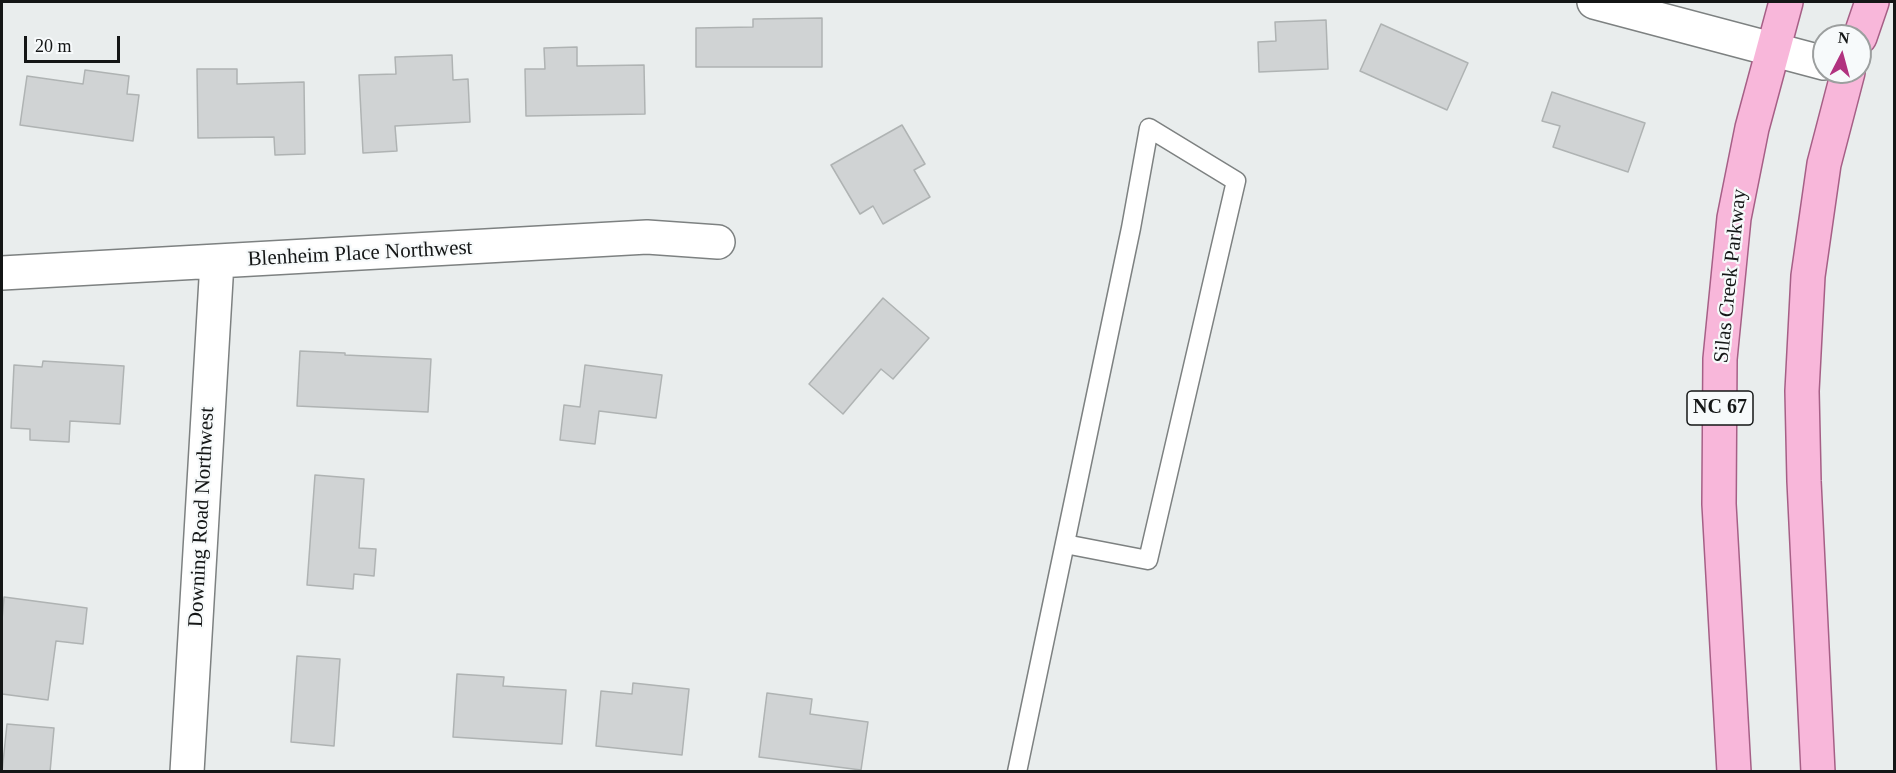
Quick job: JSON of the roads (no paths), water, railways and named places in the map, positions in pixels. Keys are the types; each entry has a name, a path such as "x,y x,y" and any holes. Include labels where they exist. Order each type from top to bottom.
{"main road":[{"name":"Silas Creek Parkway","path":"1734,771 1719,504 1720,359 1734,218 1752,128 1786,2"},
{"path":"1864,24 1872,2"},
{"path":"1818,771 1802,391 1808,276 1824,164 1845,84"}],"street":[{"path":"1594,2 1812,60"},
{"name":"Blenheim Place Northwest","path":"2,273 647,237 718,242"},
{"name":"Downing Road Northwest","path":"188,771 217,262"}],"lane":[{"path":"1017,771 1131,228 1149,128 1236,181 1148,560 1065,544"}]}
